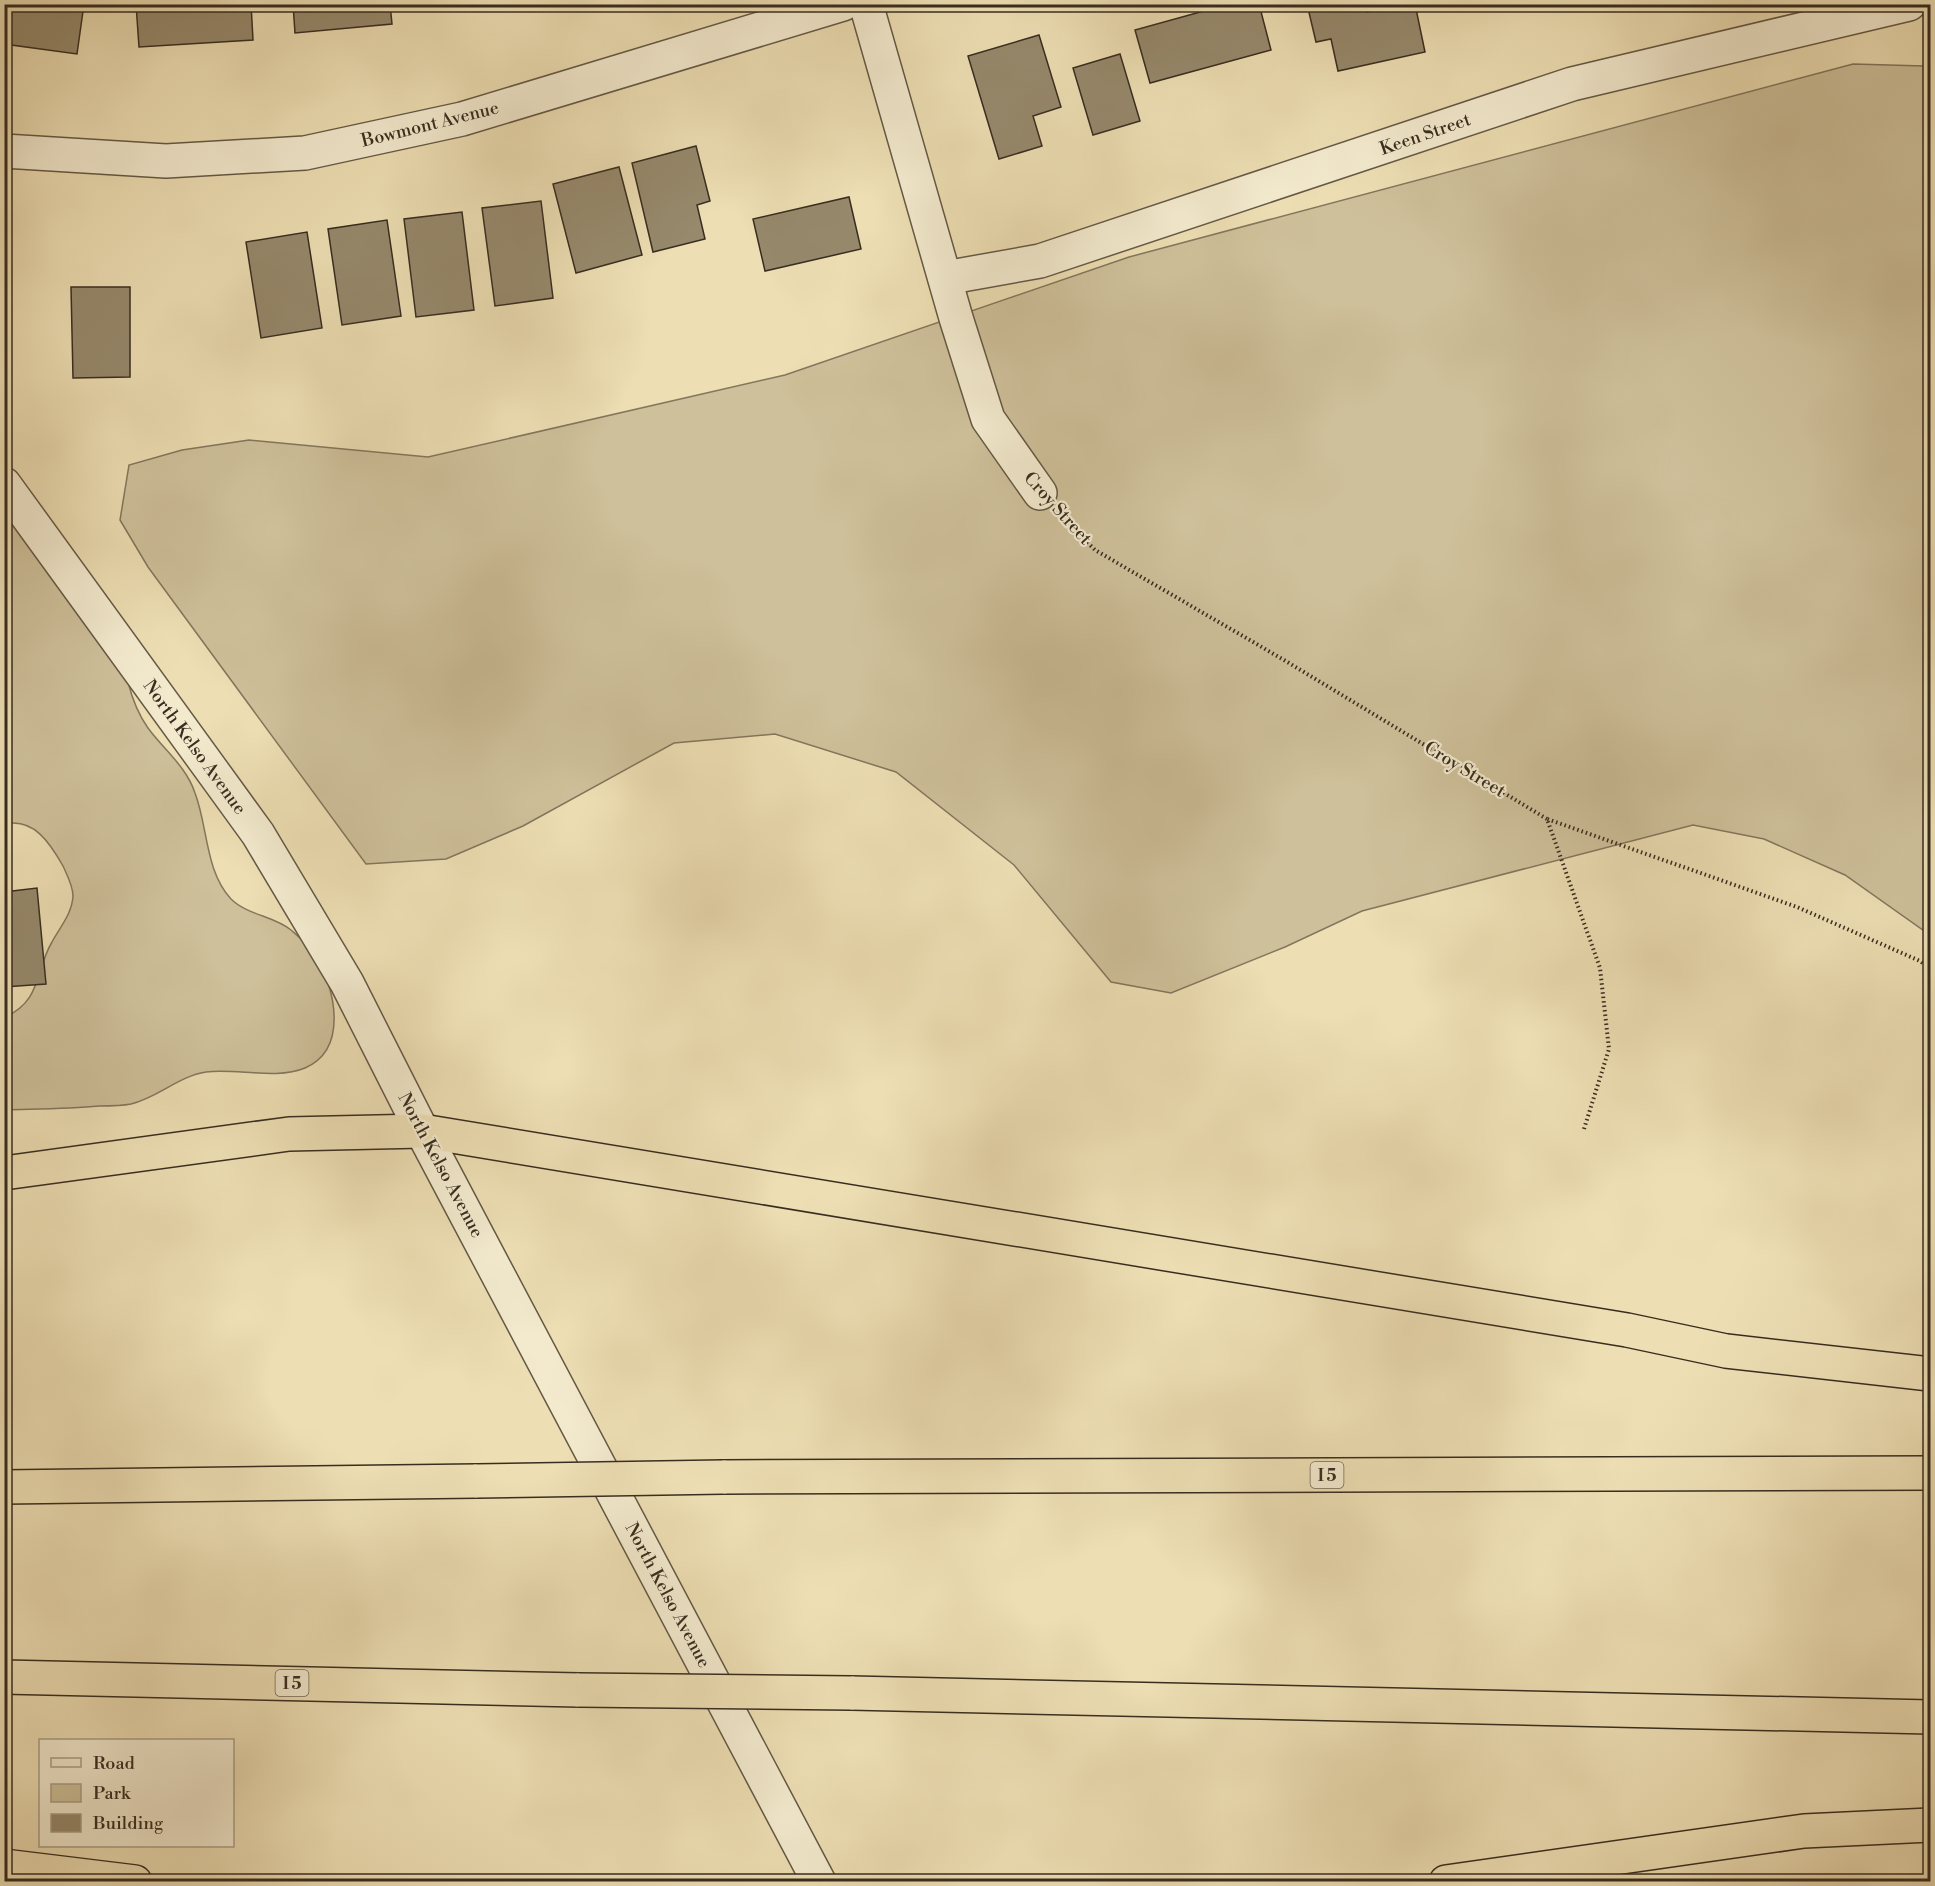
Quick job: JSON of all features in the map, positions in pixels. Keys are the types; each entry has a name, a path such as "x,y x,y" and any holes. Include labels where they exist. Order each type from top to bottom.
{"highway":[{"path":"4,1173 289,1134 422,1131 1627,1330 1726,1351 1930,1374"},
{"name":"I 5","path":"4,1487 723,1477 1930,1473"},
{"name":"I 5","path":"4,1677 1930,1717"},
{"path":"1446,1881 1804,1831 1930,1825"},
{"path":"4,1866 135,1881"}],"street":[{"name":"Bowmont Avenue","path":"4,151 166,161 305,153 462,119 843,4"},
{"name":"Croy Street","path":"866,4 988,419 1040,493"},
{"name":"Keen Street","path":"945,278 1040,261 1572,84 1909,4"},
{"name":"North Kelso Avenue","path":"4,484 258,834 347,983 422,1131 819,1881"}],"path":[{"name":"Croy Street","path":"1040,493 1095,550 1284,660 1547,819 1797,907 1920,961 1930,969"},
{"path":"1547,819 1600,969 1609,1049 1584,1130"}],"green space":[{"path":"1853,64 1924,66 1930,70 1930,935 1845,875 1764,839 1693,825 1362,911 1285,947 1171,993 1111,982 1014,865 896,772 775,734 674,743 523,826 446,859 366,864 148,567 120,520 129,465 182,450 249,440 428,457 785,375 1129,257"},
{"path":"4,510 128,682 141,717 191,783 199,806 212,862 223,888 231,899 245,909 277,921 291,930 316,956 323,969 332,1000 333,1033 328,1047 319,1059 305,1068 282,1073 218,1071 196,1074 150,1097 127,1105 5,1110 5,1017 17,1010 32,994 52,942 68,915 73,896 71,884 63,866 47,841 33,829 24,825 5,824"}],"building":[{"path":"6,4 84,4 77,54 4,44"},
{"path":"136,4 251,4 253,40 139,47"},
{"path":"293,4 390,4 392,24 295,33"},
{"path":"1229,4 1259,4 1271,50 1150,83 1135,30"},
{"path":"1307,4 1366,4 1367,12 1400,4 1415,4 1425,52 1338,71 1331,39 1316,42"},
{"path":"1039,35 1061,107 1033,116 1042,146 999,159 968,56"},
{"path":"1120,54 1140,121 1093,135 1073,68"},
{"path":"696,146 710,201 697,205 705,239 653,252 632,163"},
{"path":"619,167 642,255 576,273 553,184"},
{"path":"849,197 861,249 765,271 753,219"},
{"path":"541,201 553,298 495,306 482,208"},
{"path":"462,212 474,310 416,317 404,219"},
{"path":"387,220 401,316 342,325 328,229"},
{"path":"307,232 322,328 261,338 246,242"},
{"path":"71,287 130,287 130,377 73,378"},
{"path":"37,888 46,984 4,987 4,892"}]}
